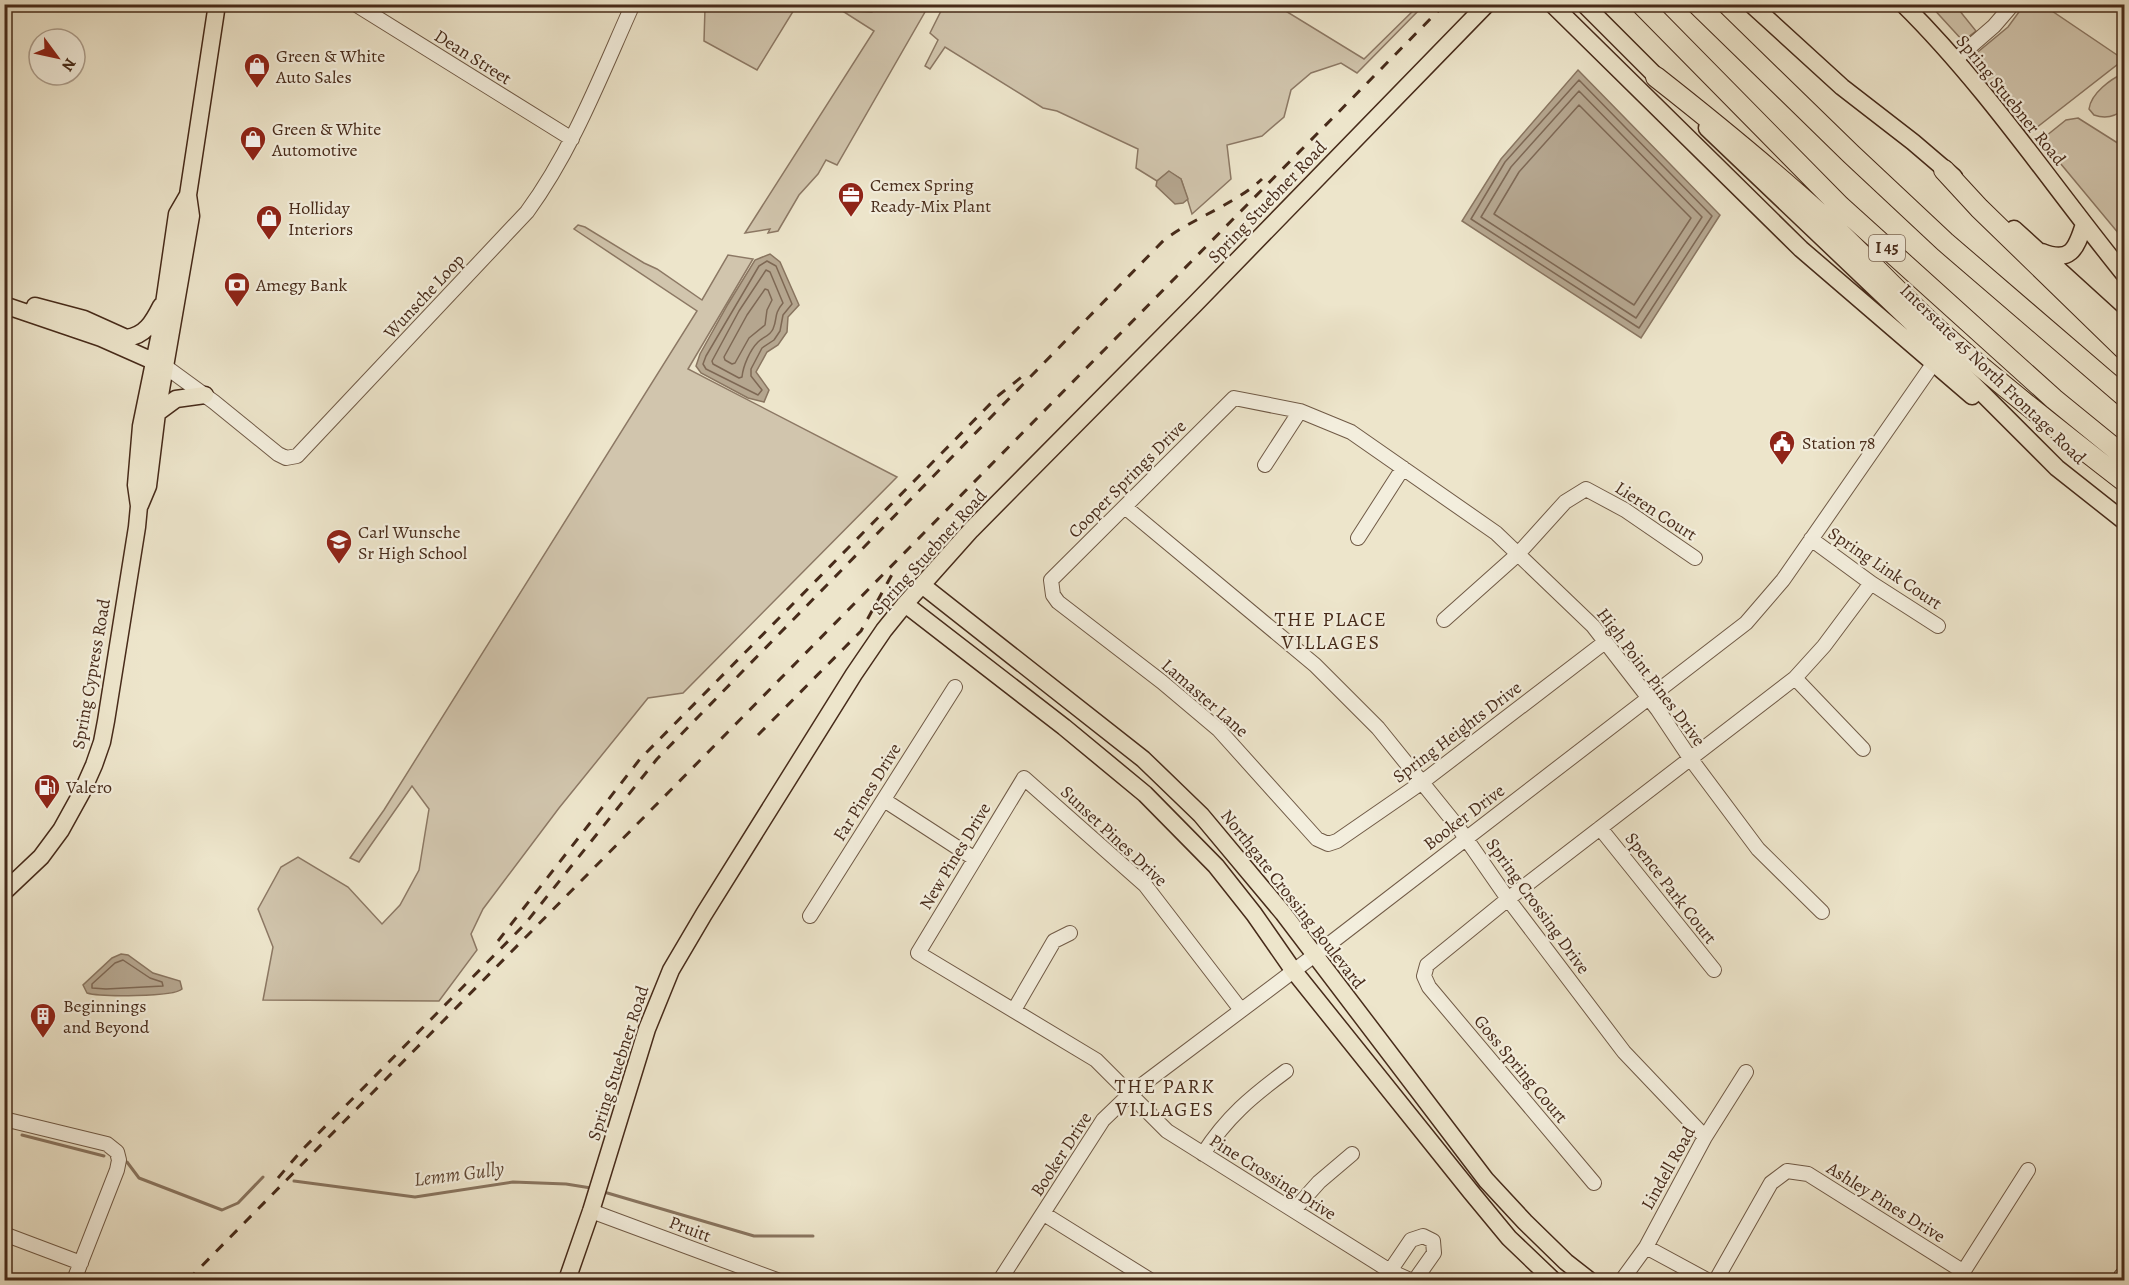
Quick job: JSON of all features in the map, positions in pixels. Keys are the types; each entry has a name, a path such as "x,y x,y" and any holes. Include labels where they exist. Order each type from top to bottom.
{"highway":[{"name":"I 45","path":"1641,4 1840,206 2054,399 2124,456"},
{"name":"I 45","path":"1697,4 1945,242 2124,396"},
{"path":"1656,76 1769,169 1978,364 2051,426 2124,481"},
{"path":"1944,170 1978,208 2124,349"}],"main road":[{"name":"Spring Cypress Road","path":"139,506 136,485 140,432 160,364 191,216 188,195 217,4"},
{"name":"Spring Stuebner Road","path":"567,1281 591,1211 646,1029 671,970 854,674 904,604 971,530 1487,4"},
{"path":"1552,4 1801,249 2057,468"},
{"name":"Interstate 45 North Frontage Road","path":"1584,4 1703,124 1918,329 2057,468 2124,521"},
{"path":"1751,4 1842,87 1913,142 1984,202 2124,329"},
{"name":"Spring Stuebner Road","path":"1903,4 1956,59 2124,274"},
{"name":"Spring Cypress Road","path":"4,892 62,830 82,792 102,742 139,506 148,486 157,413 164,299 177,214 188,195"},
{"path":"2037,250 2054,256 2065,256 2073,249 2084,224"},
{"path":"126,338 145,331 164,299"},
{"path":"4,303 101,338 137,356 160,364"},
{"path":"4,303 62,311 84,319 143,347 160,364"},
{"path":"157,413 176,399 205,395"},
{"name":"Northgate Crossing Boulevard","path":"922,585 1143,759 1201,815 1283,913 1486,1180 1525,1222 1589,1281"},
{"path":"904,604 1059,723 1145,794 1216,866 1254,914 1293,970 1509,1238 1553,1281"},
{"path":"1059,723 1073,706"},
{"path":"1183,835 1201,815"},
{"path":"1435,1146 1451,1135"}],"street":[{"name":"Dean Street","path":"355,4 572,140"},
{"name":"Wunsche Loop","path":"160,364 205,395 278,454 286,458 297,456 527,212 547,185 572,140 633,4"},
{"path":"1956,59 1994,26 2013,4"},
{"name":"Booker Drive","path":"1000,1281 1103,1120 1130,1094 1746,622 1771,596 1933,364"},
{"name":"High Point Pines Drive","path":"1234,398 1300,411 1351,432 1496,533 1593,626 1758,849 1822,912"},
{"name":"Cooper Springs Drive","path":"1051,588 1051,580 1234,398"},
{"path":"1265,465 1300,411"},
{"path":"1358,538 1402,468"},
{"name":"Lieren Court","path":"1518,554 1565,502 1586,489 1625,510 1695,558"},
{"name":"Spring Crossing Drive","path":"1125,507 1315,664 1378,728 1466,837 1508,899 1623,1052 1705,1137"},
{"name":"Spring Link Court","path":"1811,539 1871,583 1938,626"},
{"path":"1444,620 1518,554"},
{"path":"1508,899 1796,678 1824,646 1871,583"},
{"name":"Lamaster Lane","path":"1051,588 1058,602 1162,682 1219,730 1317,839 1328,844"},
{"name":"Spring Heights Drive","path":"1328,844 1344,837 1421,783 1605,642"},
{"path":"1796,678 1863,749"},
{"name":"Far Pines Drive","path":"810,916 955,687"},
{"name":"New Pines Drive","path":"918,953 1024,778"},
{"name":"Sunset Pines Drive","path":"1024,778 1145,885 1241,1010"},
{"path":"884,800 975,859"},
{"name":"Spence Park Court","path":"1600,828 1714,970"},
{"name":"Goss Spring Court","path":"1508,899 1427,964 1424,976 1429,987 1594,1183"},
{"path":"1014,1010 1054,941 1070,933"},
{"name":"Pine Crossing Drive","path":"918,953 1096,1060 1167,1131 1390,1271 1410,1281"},
{"path":"1203,1154 1219,1130 1249,1099 1286,1071"},
{"name":"Lindell Road","path":"1622,1281 1646,1247 1705,1137 1746,1072"},
{"path":"4,1119 107,1144 117,1152 117,1170 75,1280"},
{"path":"1294,1210 1319,1182 1352,1154"},
{"path":"1961,1276 2028,1170"},
{"name":"Ashley Pines Drive","path":"1716,1281 1771,1184 1787,1171 1808,1174 1961,1276"},
{"name":"Pruitt","path":"591,1211 777,1281"},
{"path":"1044,1214 1150,1281"},
{"path":"4,1234 81,1263"},
{"path":"1390,1271 1411,1240 1423,1236 1433,1241 1434,1253 1415,1281"},
{"path":"1646,1247 1707,1281"}],"shaded area":[{"path":"715,4 772,8 773,5 797,5 757,70 704,41 705,8"},
{"path":"833,5 839,5 852,11 872,12 880,5 929,5 837,165 826,160 818,174 799,195 778,231 768,233 770,229 745,233 874,31"},
{"path":"944,5 1276,5 1364,59 1419,5 1424,5 1357,73 1341,63 1311,73 1291,90 1284,117 1262,136 1227,145 1231,179 1192,214 1181,179 1169,172 1157,181 1136,168 1138,149 1057,111 1043,108 945,47 930,69 925,66 938,40 930,33"},
{"path":"1930,5 1955,5 1976,31 1963,41"},
{"path":"2024,5 2043,5 2120,57 2118,64 2027,135 2020,133 1970,68 1973,56 2008,27"},
{"path":"2124,73 2124,109 2110,116 2094,115 2089,109 2093,97 2113,79"},
{"path":"2078,118 2124,147 2124,240 2041,140 2066,120"},
{"path":"578,225 657,269 702,300 728,255 753,259 688,369 897,477 683,693 648,698 559,808 483,909 471,934 477,950 439,1001 263,1000 273,947 258,909 281,867 298,857 348,887 382,924 400,905 419,870 429,809 412,786 359,862 350,858 384,810 697,311 574,229"}],"water":[{"path":"1578,70 1720,215 1641,338 1462,221 1501,159"},
{"path":"1169,171 1181,179 1188,199 1183,203 1175,204 1156,186 1157,181"},
{"path":"770,254 780,262 799,305 788,317 787,332 778,345 767,352 756,372 769,390 764,402 748,398 701,373 696,366 700,354 755,260"},
{"path":"121,954 128,955 153,973 180,981 182,989 166,994 136,996 87,993 83,985 112,958"}],"waterway":[{"name":"Lemm Gully","path":"22,1135 104,1156"},
{"name":"Lemm Gully","path":"127,1162 139,1178 222,1210 238,1203 263,1177"},
{"name":"Lemm Gully","path":"294,1181 415,1197 513,1182 566,1184 591,1188"},
{"name":"Lemm Gully","path":"604,1192 754,1236 813,1236"}],"railway":[{"path":"188,1280 1445,4"},
{"path":"278,1178 301,1151 525,924 657,759 1164,240 1188,224 1227,204 1262,179"},
{"path":"498,941 640,759 999,395 1024,375"},
{"path":"758,735 861,631 895,569"}],"place":[{"name":"Green & White Auto Sales","path":"257,89"},
{"name":"Green & White Automotive","path":"253,162"},
{"name":"Cemex Spring Ready-Mix Plant","path":"851,218"},
{"name":"Holliday Interiors","path":"269,241"},
{"name":"Amegy Bank","path":"237,308"},
{"name":"Station 78","path":"1782,466"},
{"name":"Carl Wunsche Sr High School","path":"339,565"},
{"name":"Valero","path":"47,810"},
{"name":"Beginnings and Beyond","path":"43,1039"}],"district":[{"name":"THE PLACE VILLAGES","path":"1331,630"},
{"name":"THE PARK VILLAGES","path":"1165,1098"}]}
